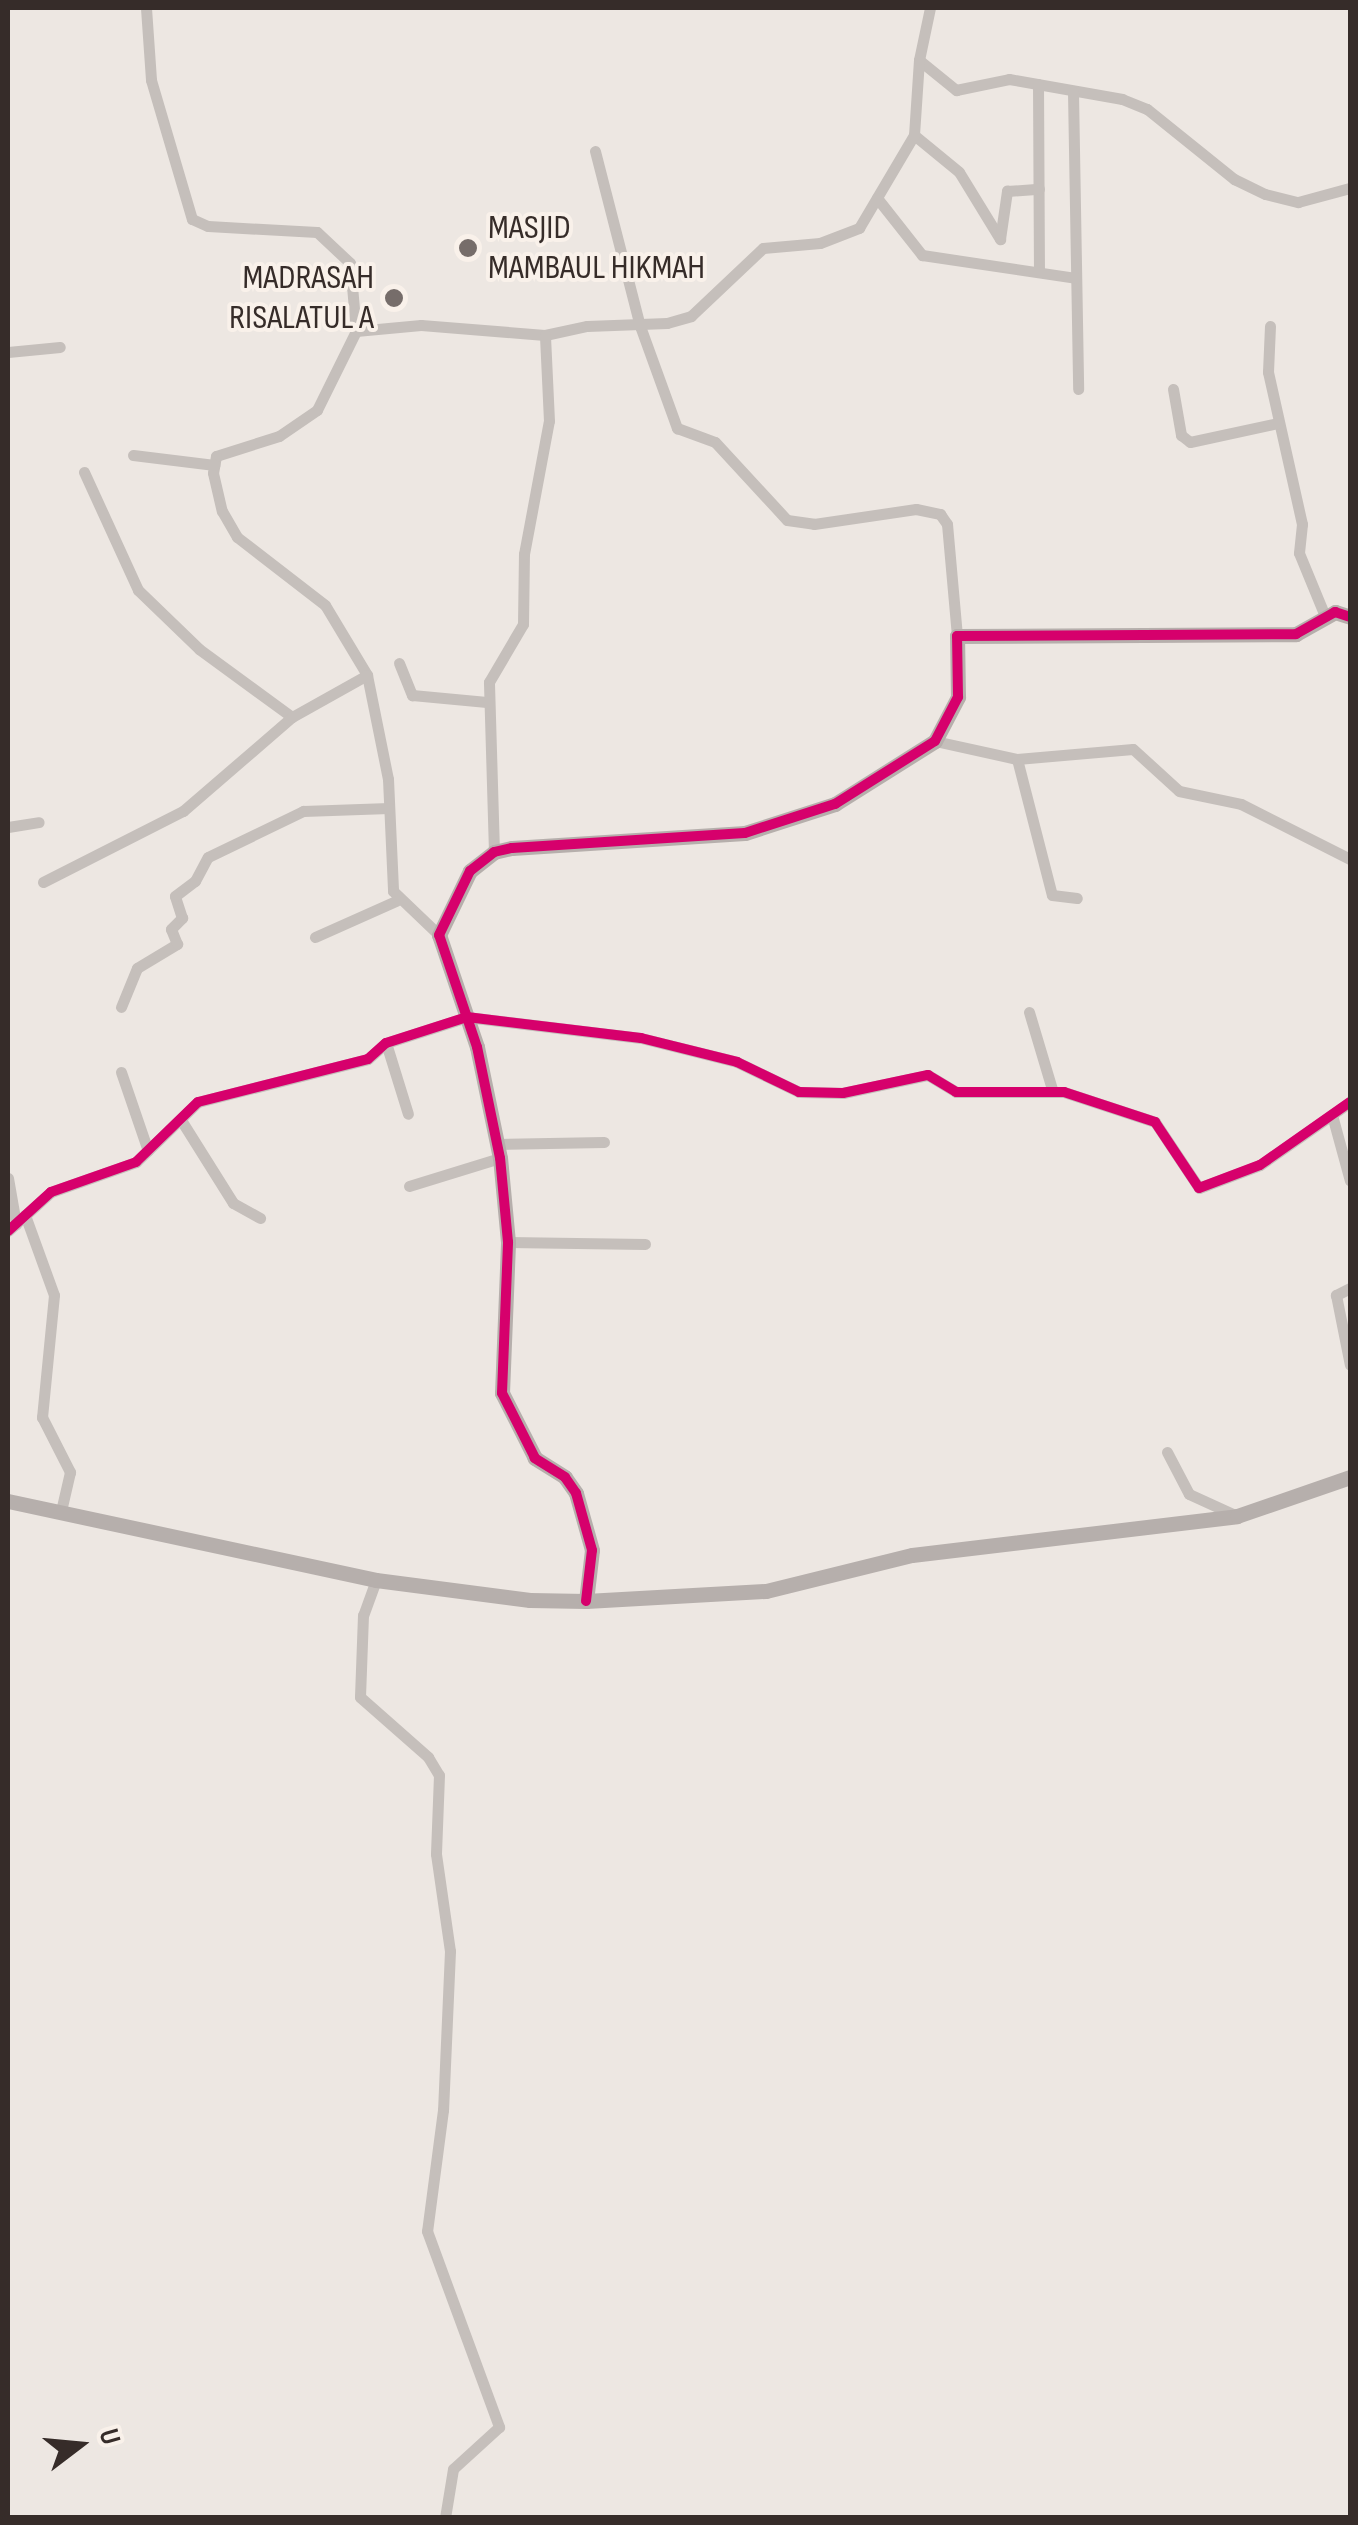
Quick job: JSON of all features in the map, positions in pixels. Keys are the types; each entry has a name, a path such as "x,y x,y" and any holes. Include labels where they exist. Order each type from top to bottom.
{"street":[{"path":"146,8 151,80 192,219 208,226 317,232 350,263 356,330 317,410 279,436 230,448 214,465"},
{"path":"356,330 420,324 545,335 587,326 640,326 692,316 763,248 820,244 859,228 914,135 918,60 930,8"},
{"path":"918,60 956,90 997,78 1147,109 1234,179 1265,194 1298,202 1350,188"},
{"path":"1038,84 1039,272"},
{"path":"1074,92 1078,390"},
{"path":"914,135 959,172 1000,239 1008,191 1039,189"},
{"path":"440,935 470,871 494,852 776,826 882,780 936,741 958,696 947,524 940,514 916,509 814,524 786,520 715,442 676,428 640,326 595,152"},
{"path":"877,198 922,254 1075,278"},
{"path":"1270,326 1268,372 1302,524 1299,553 1325,616"},
{"path":"494,852 490,676 520,633 525,612 527,529 549,420 545,335"},
{"path":"8,352 60,347"},
{"path":"1173,389 1181,435 1190,442 1278,423"},
{"path":"133,455 214,465"},
{"path":"214,465 222,510 238,537 325,605 368,675 390,808 396,900 440,935 467,1017 498,1151 508,1242 502,1393 535,1458 566,1477 576,1493 592,1550 586,1600"},
{"path":"84,472 138,590 199,649 292,717"},
{"path":"957,636 1244,630 1296,634 1325,616 1350,618"},
{"path":"399,663 412,695 488,702"},
{"path":"43,882 183,811 292,717 368,675"},
{"path":"936,741 1017,759 1134,749 1179,791 1241,804 1350,859"},
{"path":"1017,759 1052,894 1077,898"},
{"path":"121,1006 137,968 177,944 171,930 182,918 175,896 195,881 208,858 302,811 390,808"},
{"path":"8,827 39,822"},
{"path":"315,936 396,900"},
{"path":"1029,1012 1052,1090"},
{"path":"13,1226 51,1192 136,1162 181,1120 188,1108 210,1096 368,1059 386,1043 467,1017 641,1038 737,1062 799,1092 843,1093 928,1075 956,1092 1052,1090 1155,1122 1199,1188 1260,1166 1350,1102"},
{"path":"386,1043 408,1114"},
{"path":"121,1072 148,1151"},
{"path":"1332,1115 1350,1181"},
{"path":"181,1120 233,1203 260,1218"},
{"path":"409,1186 498,1151 604,1142"},
{"path":"8,1178 13,1226 54,1295 42,1417 70,1472 61,1511"},
{"path":"508,1242 645,1244"},
{"path":"1350,1288 1336,1295 1350,1362"},
{"path":"1166,1452 1188,1494 1237,1516"},
{"path":"8,1502 61,1511 224,1552 376,1580 530,1600 586,1600 766,1591 912,1555 1237,1516 1350,1477"},
{"path":"376,1580 364,1615 360,1697 428,1757 439,1776 436,1854 450,1951 443,2110 427,2231 498,2427 454,2469 446,2518"}],"cycle path":[{"path":"586,1601 592,1550 576,1493 565,1477 535,1458 502,1393 508,1242 500,1158 477,1047 439,935 470,871 494,852 512,848 745,833 835,804 935,741 958,697 957,636 1296,634 1335,612 1350,617"},
{"path":"8,1231 51,1192 136,1162 198,1102 368,1059 386,1043 467,1017 641,1038 737,1062 799,1092 843,1093 928,1075 956,1092 1064,1092 1155,1122 1199,1188 1260,1165 1350,1102"}],"place":[{"name":"MASJID MAMBAUL HIKMAH","path":"468,248"},
{"name":"MADRASAH RISALATUL A","path":"394,298"}]}
